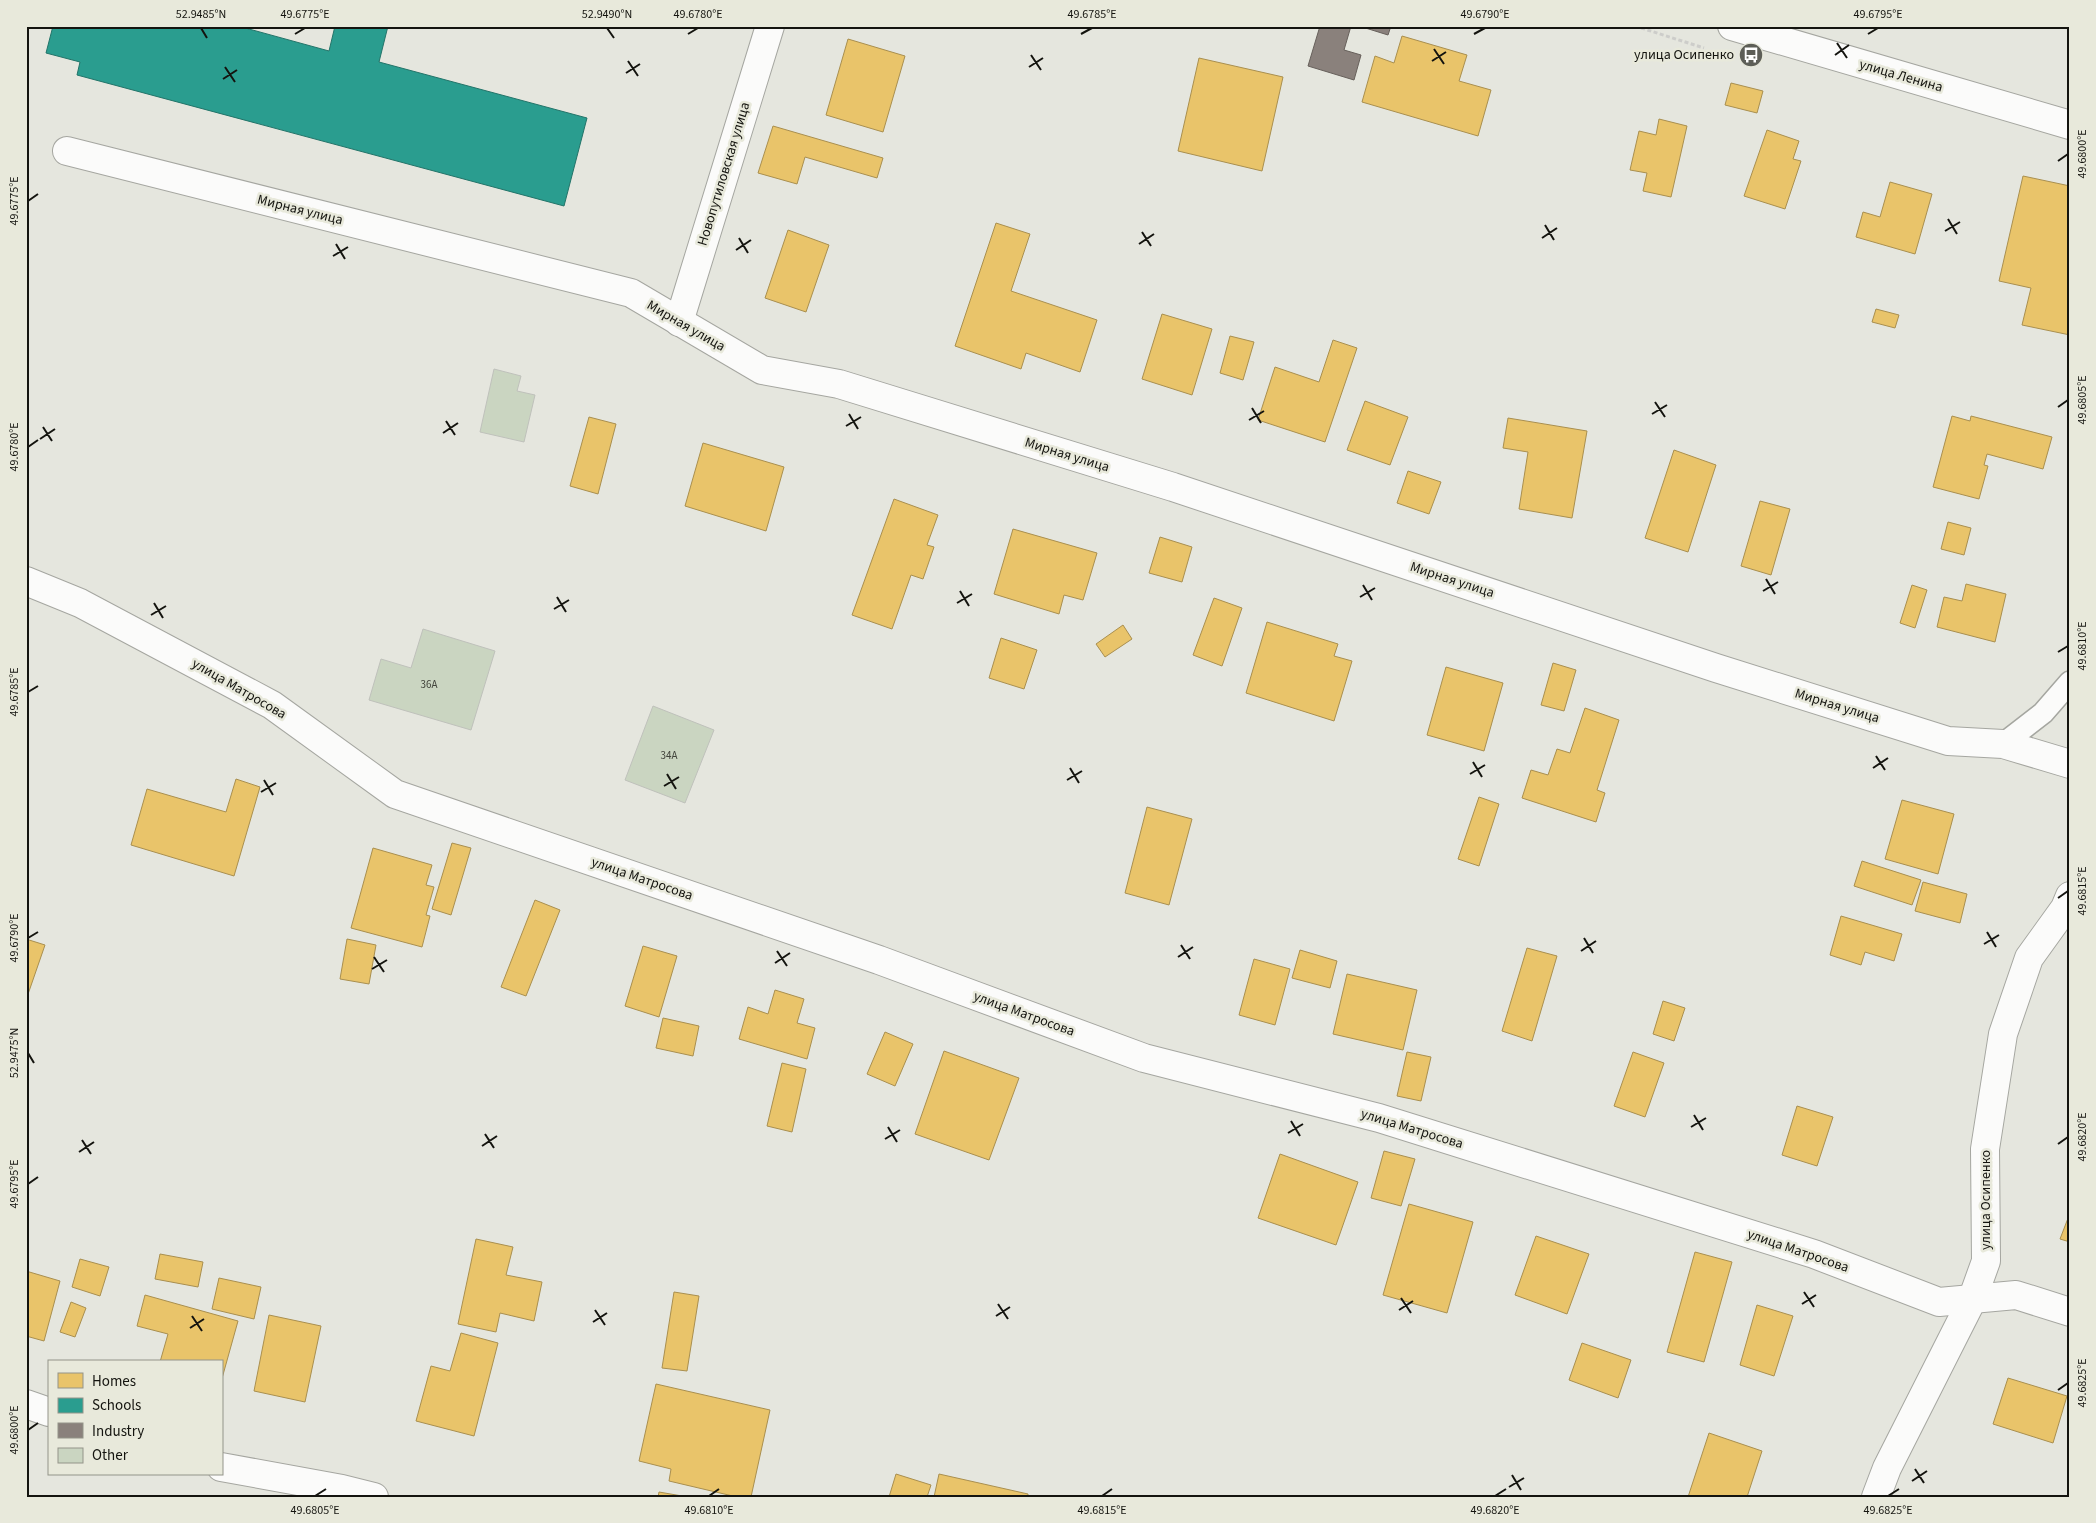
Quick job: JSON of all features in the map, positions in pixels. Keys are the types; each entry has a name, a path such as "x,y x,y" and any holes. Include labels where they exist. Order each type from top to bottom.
{"street":[{"name":"Новопутиловская улица","path":"679,322 770,26"},
{"name":"улица Ленина","path":"1732,26 2070,125"},
{"name":"Мирная улица","path":"67,151 631,293 762,370 839,384 1173,487 1716,668 1948,741 2002,744 2070,764"},
{"name":"улица Матросова","path":"26,581 80,603 272,705 395,794 880,960 1144,1058 1388,1121 1814,1254 1939,1302 2016,1295 2070,1312"},
{"name":"улица Осипенко","path":"1876,1497 1887,1468 1972,1300 1986,1261 1985,1149 2003,1034 2029,958 2065,908 2070,896"},
{"path":"26,1404 48,1412"},
{"path":"222,1467 342,1489 374,1497"}],"lane":[{"path":"2002,744 2043,713 2070,682"}],"building: Homes":[{"path":"1402,36 1467,55 1459,81 1491,90 1478,136 1362,102 1375,56 1394,63"},
{"path":"848,39 905,56 883,132 826,115"},
{"path":"1199,58 1283,77 1262,171 1178,151"},
{"path":"1731,83 1763,91 1757,113 1725,105"},
{"path":"1659,119 1687,126 1671,197 1643,191 1647,173 1630,170 1639,131 1656,135"},
{"path":"773,126 883,158 877,178 805,157 797,184 758,173"},
{"path":"1767,130 1799,141 1793,159 1801,161 1785,209 1744,196"},
{"path":"2023,176 2070,186 2070,335 2022,325 2031,288 1999,281"},
{"path":"1890,182 1932,194 1915,254 1856,237 1863,212 1880,217"},
{"path":"996,223 1030,234 1011,291 1097,320 1080,372 1026,353 1021,369 955,346"},
{"path":"788,230 829,245 806,312 765,298"},
{"path":"1876,309 1899,315 1895,328 1872,322"},
{"path":"1162,314 1212,329 1192,395 1142,379"},
{"path":"1230,336 1254,342 1243,380 1220,373"},
{"path":"1333,340 1357,348 1325,442 1258,420 1275,367 1319,382"},
{"path":"1365,401 1408,417 1390,465 1347,450"},
{"path":"1952,416 1970,421 1971,416 2052,437 2043,469 1987,454 1984,465 1988,466 1979,499 1933,487"},
{"path":"589,417 616,424 598,494 570,486"},
{"path":"1508,418 1587,431 1572,518 1519,509 1528,452 1503,448"},
{"path":"703,443 784,467 766,531 685,506"},
{"path":"1674,450 1716,465 1688,552 1645,538"},
{"path":"1408,471 1441,482 1429,514 1397,503"},
{"path":"894,499 938,515 927,545 934,547 923,579 911,575 892,629 852,615"},
{"path":"1760,501 1790,509 1771,575 1741,566"},
{"path":"1948,522 1971,528 1964,555 1941,549"},
{"path":"1013,529 1097,553 1083,600 1064,595 1059,614 994,594"},
{"path":"1160,537 1192,547 1182,582 1149,573"},
{"path":"1966,584 2006,594 1995,642 1937,627 1944,597 1962,601"},
{"path":"1912,585 1927,590 1915,628 1900,623"},
{"path":"1214,598 1242,608 1222,666 1193,655"},
{"path":"1267,622 1338,644 1334,656 1352,661 1334,721 1246,693"},
{"path":"1123,625 1132,639 1105,657 1096,644"},
{"path":"1001,638 1037,650 1024,689 989,678"},
{"path":"1553,663 1576,670 1564,711 1541,705"},
{"path":"1446,667 1503,683 1484,751 1427,735"},
{"path":"1585,708 1619,720 1597,790 1605,793 1596,822 1522,798 1531,770 1548,775 1557,749 1570,753"},
{"path":"236,779 260,787 234,876 131,845 147,789 226,812"},
{"path":"1479,797 1499,804 1479,866 1458,859"},
{"path":"1902,800 1954,814 1938,874 1885,859"},
{"path":"1147,807 1192,819 1169,905 1125,893"},
{"path":"452,843 471,848 451,915 432,909"},
{"path":"373,848 432,865 426,885 434,887 426,915 430,916 422,947 351,928"},
{"path":"1862,861 1921,880 1912,905 1854,886"},
{"path":"1923,882 1967,894 1960,923 1915,911"},
{"path":"535,900 560,910 526,996 501,987"},
{"path":"1841,916 1902,934 1894,961 1865,952 1861,965 1830,955"},
{"path":"26,939 45,945 26,1000"},
{"path":"347,939 376,945 369,984 340,979"},
{"path":"643,946 677,956 659,1017 625,1006"},
{"path":"1527,948 1557,956 1532,1041 1502,1031"},
{"path":"1300,950 1337,961 1330,988 1292,978"},
{"path":"1254,959 1290,969 1275,1025 1239,1015"},
{"path":"1347,974 1417,990 1403,1050 1333,1034"},
{"path":"775,990 804,999 797,1023 815,1028 807,1059 739,1039 748,1007 768,1014"},
{"path":"1663,1001 1685,1008 1674,1041 1653,1034"},
{"path":"663,1018 699,1026 693,1056 656,1048"},
{"path":"885,1032 913,1044 895,1086 867,1074"},
{"path":"944,1051 1019,1078 989,1160 915,1134"},
{"path":"1407,1052 1431,1057 1421,1101 1397,1096"},
{"path":"1633,1052 1664,1063 1645,1117 1614,1106"},
{"path":"782,1063 806,1069 792,1132 767,1126"},
{"path":"1797,1106 1833,1117 1817,1166 1782,1155"},
{"path":"1384,1151 1415,1159 1401,1206 1371,1198"},
{"path":"1280,1154 1358,1182 1336,1245 1258,1218"},
{"path":"1409,1204 1473,1222 1447,1313 1383,1295"},
{"path":"2070,1213 2070,1242 2060,1239"},
{"path":"1536,1236 1589,1254 1567,1314 1515,1295"},
{"path":"476,1239 513,1247 506,1275 542,1282 534,1321 500,1313 496,1332 458,1324"},
{"path":"1695,1252 1732,1262 1704,1362 1667,1352"},
{"path":"160,1254 203,1262 198,1287 155,1279"},
{"path":"80,1259 109,1267 100,1296 72,1287"},
{"path":"26,1271 60,1281 44,1341 26,1336"},
{"path":"219,1278 261,1287 254,1319 212,1309"},
{"path":"674,1292 699,1296 687,1371 662,1368"},
{"path":"145,1295 238,1321 222,1378 222,1360 161,1360 168,1334 137,1326"},
{"path":"71,1302 86,1308 75,1337 60,1332"},
{"path":"1757,1305 1793,1316 1774,1376 1740,1365"},
{"path":"269,1315 321,1326 305,1402 254,1391"},
{"path":"461,1333 498,1343 474,1436 416,1421 431,1366 450,1371"},
{"path":"1582,1343 1631,1360 1618,1398 1569,1380"},
{"path":"2008,1378 2067,1396 2053,1443 1993,1424"},
{"path":"656,1384 770,1410 751,1497 737,1497 669,1481 671,1469 639,1461"},
{"path":"1709,1433 1762,1451 1747,1497 1688,1497"},
{"path":"896,1474 931,1485 927,1497 889,1497"},
{"path":"939,1474 1028,1494 1028,1497 934,1497"},
{"path":"659,1492 682,1496 682,1497 658,1497"}],"building: Schools":[{"path":"53,26 238,26 329,51 335,26 388,26 379,62 587,118 564,206 77,75 80,62 46,53"}],"building: Industry":[{"path":"1320,26 1351,26 1344,50 1361,55 1354,80 1308,66"},
{"path":"1359,26 1391,26 1388,35"}],"building: Other":[{"path":"494,369 521,376 517,391 535,395 524,442 480,432"},
{"path":"423,629 495,651 471,730 369,700 381,659 411,668"},
{"path":"653,706 714,730 685,803 625,780"}],"place":[{"name":"улица Осипенко","path":"1751,55"}]}
